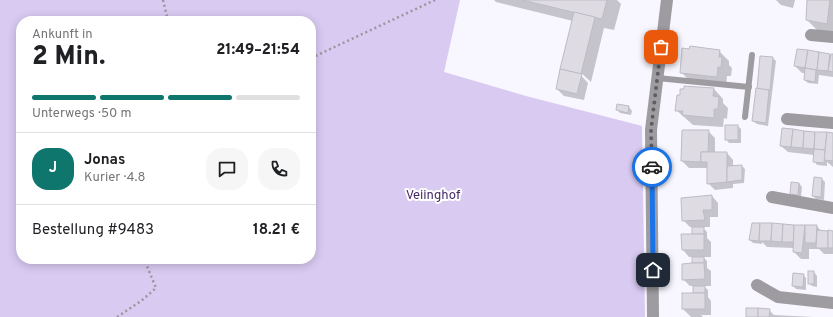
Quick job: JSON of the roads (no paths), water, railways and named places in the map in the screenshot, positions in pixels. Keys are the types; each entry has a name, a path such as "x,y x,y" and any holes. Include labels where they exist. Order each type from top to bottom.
{"street":[{"path":"653,317 651,130 666,0"},
{"path":"811,35 833,37"},
{"path":"787,119 833,123"},
{"path":"772,197 833,208"},
{"path":"757,285 778,296 833,303"}],"lane":[{"path":"745,117 752,55"},
{"path":"657,78 748,87"}],"park label":[{"name":"Veiinghof","path":"433,196"}]}
